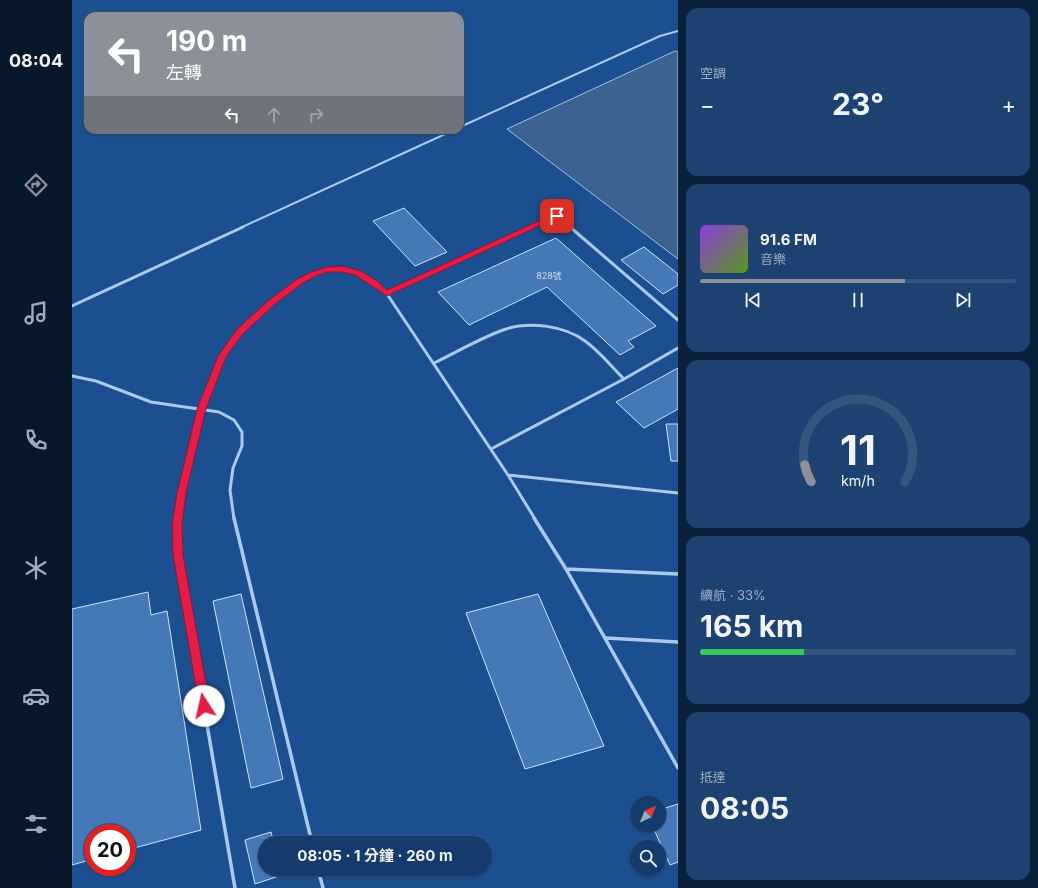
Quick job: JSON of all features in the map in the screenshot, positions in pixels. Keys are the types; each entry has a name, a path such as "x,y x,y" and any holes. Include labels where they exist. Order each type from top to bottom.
{"lane":[{"path":"464,125 660,36 678,31"},
{"path":"72,306 445,134"},
{"path":"387,294 557,216 678,320"},
{"path":"235,888 178,555 177,525 182,493 202,409 222,356 240,332 272,302 300,281 314,274 327,270 342,269 358,273 373,282 387,294 491,448 566,569 678,768"},
{"path":"434,363 506,329 518,326 529,326 559,329 583,340 624,379"},
{"path":"491,448 624,379 678,348"},
{"path":"72,376 96,381 151,402 219,412 234,420 242,432 242,446 233,468 230,490 234,519 310,836"},
{"path":"508,475 678,493"},
{"path":"566,569 678,574"},
{"path":"606,638 678,642"},
{"path":"320,876 323,888"}],"water":[{"path":"675,51 678,52 678,259 507,129"}],"building":[{"path":"404,208 447,252 415,266 373,221"},
{"path":"556,238 656,326 628,341 634,347 620,355 547,287 469,325 438,292"},
{"path":"644,247 678,274 678,285 663,294 621,260"},
{"path":"678,368 678,409 644,428 616,402"},
{"path":"666,424 678,424 678,461 671,461"},
{"path":"148,592 151,615 167,611 201,830 136,848 136,824 84,824 84,862 72,865 72,609"},
{"path":"241,594 283,779 251,788 213,601"},
{"path":"538,594 604,746 525,769 466,613"},
{"path":"678,804 678,862 670,865 666,856 666,840 659,840 655,832 666,832 666,808"},
{"path":"271,832 272,836 258,836"},
{"path":"258,836 258,876 279,876 255,884 245,840"}],"route":[{"path":"204,706 178,555 177,525 182,493 202,409 222,356 240,332 272,302 300,281 314,274 327,270 342,269 358,273 373,282 387,294 557,216"}]}
